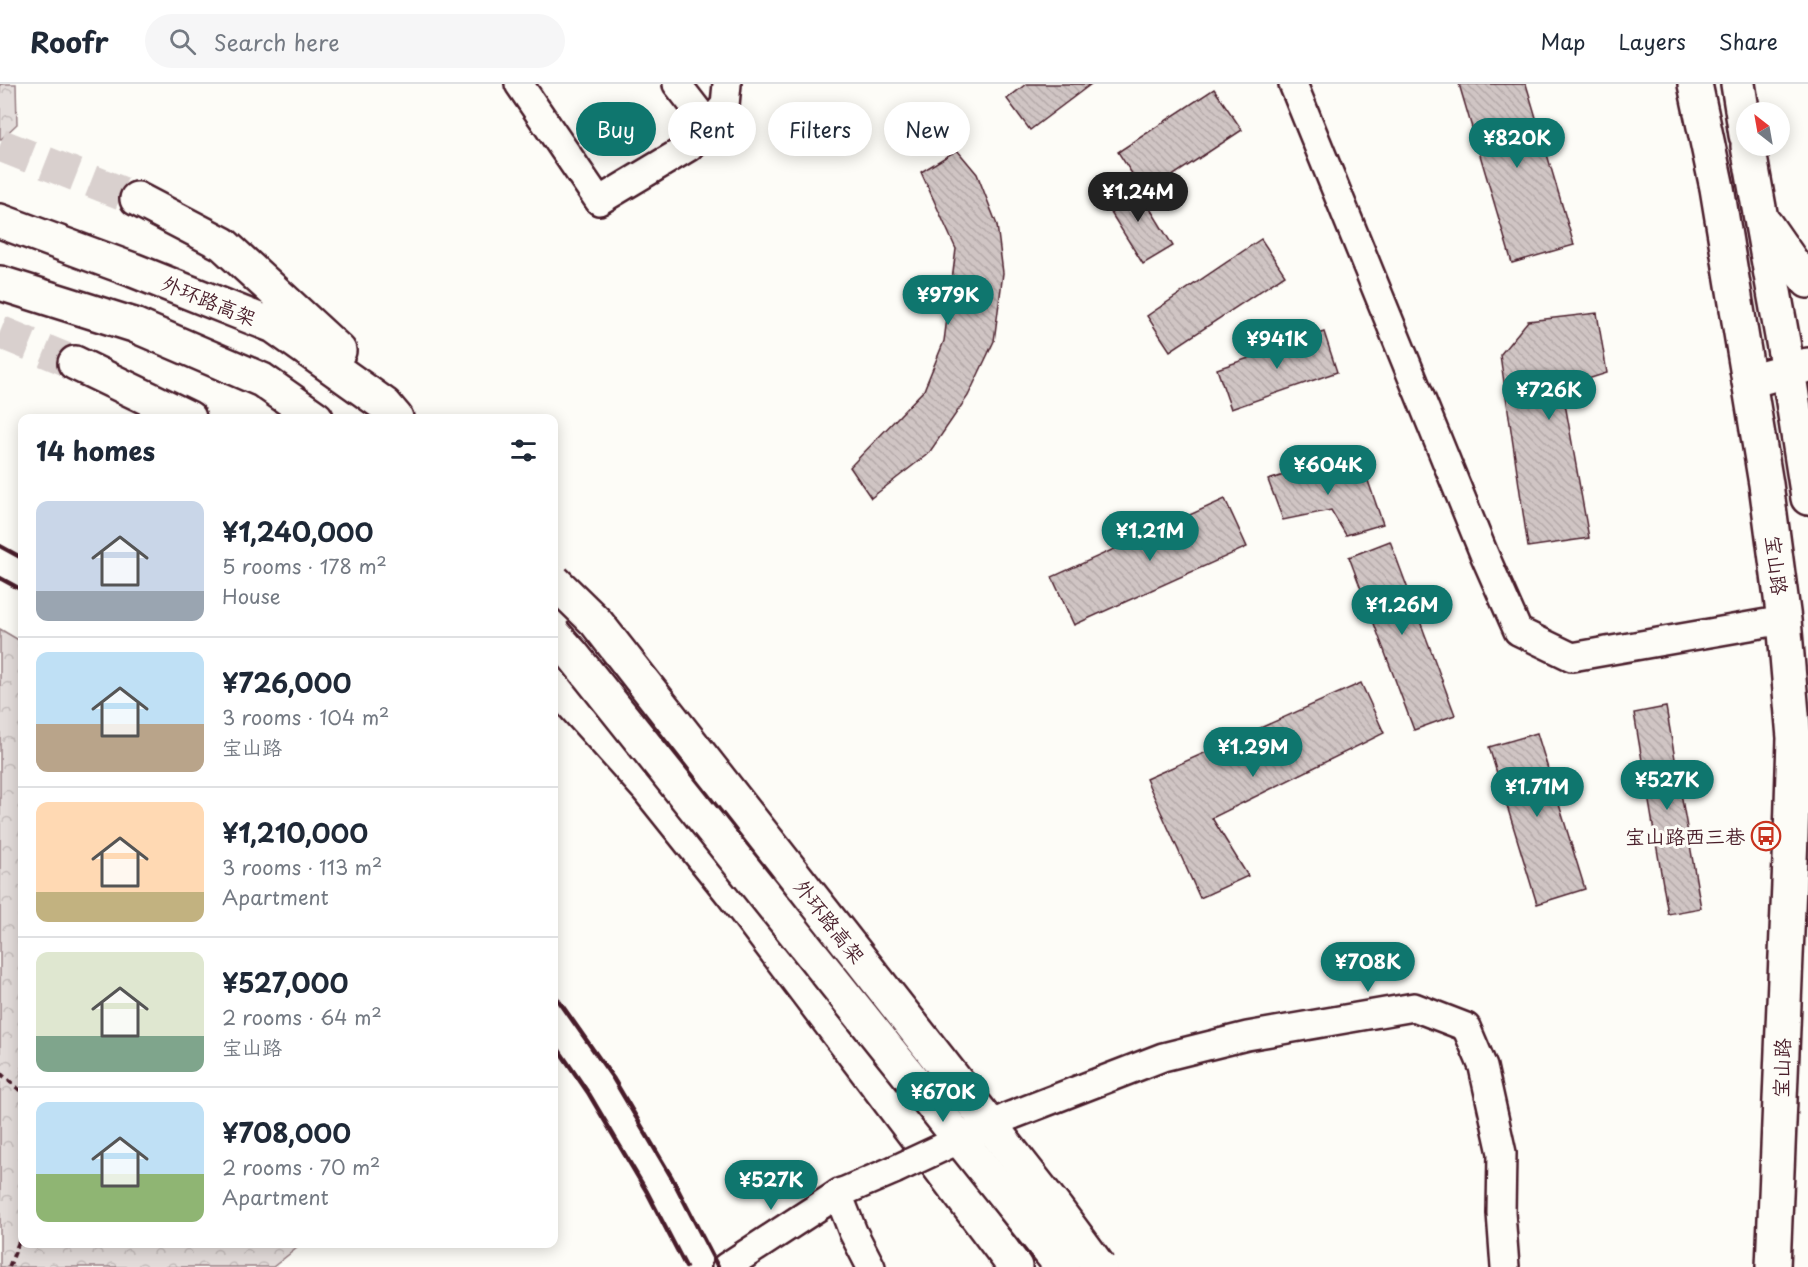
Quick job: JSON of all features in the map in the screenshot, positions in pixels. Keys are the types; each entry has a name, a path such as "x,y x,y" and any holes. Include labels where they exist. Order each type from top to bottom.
{"main road":[{"name":"宝山路","path":"1695,84 1717,188 1766,484 1784,620 1794,738 1773,1267"},
{"path":"1738,84 1741,102"},
{"path":"1750,156 1759,216 1798,368 1808,498"},
{"path":"137,199 223,244 405,414"},
{"path":"1759,216 1808,281"},
{"name":"外环路高架","path":"0,222 133,270 274,326 384,405 392,414"},
{"path":"0,283 134,325 262,380 310,414"},
{"path":"75,363 181,414"},
{"path":"1749,381 1798,368"},
{"path":"1754,413 1800,400"},
{"name":"外环路高架","path":"558,585 596,622 1057,1210 1099,1267"},
{"path":"558,596 1074,1267"},
{"name":"外环路高架","path":"558,638 1062,1267"},
{"path":"558,687 648,788 733,894 1015,1267"}],"street":[{"path":"519,84 600,201 674,156"},
{"path":"677,84 691,102"},
{"path":"724,102 726,84"},
{"path":"1293,84 1518,631 1572,657 1784,620"},
{"path":"726,1267 841,1192 1011,1116 1163,1056 1247,1036 1414,1007 1466,1027 1483,1067 1502,1153 1505,1267"},
{"path":"841,1192 838,1194 841,1204 871,1267"}],"path":[{"path":"0,1073 18,1089"},
{"path":"9,1267 18,1244"}],"green space":[{"path":"0,84 16,84 17,124 0,140"},
{"path":"0,629 18,640 18,1248 297,1248 273,1267 0,1267"}],"building":[{"path":"1026,84 1091,84 1030,130 1007,99"},
{"path":"1459,84 1526,84 1574,245 1512,263"},
{"path":"1214,89 1242,130 1145,194 1118,152"},
{"path":"947,156 962,156 977,174 997,225 1003,273 994,341 968,396 929,453 871,498 850,467 924,390 944,341 956,249 921,172"},
{"path":"1133,181 1173,246 1143,264 1103,200"},
{"path":"1261,239 1285,275 1170,351 1147,316"},
{"path":"1597,313 1607,373 1562,387 1589,538 1528,547 1500,355 1528,321"},
{"path":"1324,332 1337,372 1231,409 1217,369"},
{"path":"1325,462 1367,478 1383,524 1346,535 1331,510 1283,520 1268,480"},
{"path":"1225,499 1247,547 1074,625 1052,577"},
{"path":"1390,541 1455,715 1414,730 1349,557"},
{"path":"1361,683 1384,733 1212,818 1248,876 1200,898 1146,779"},
{"path":"1666,707 1701,908 1668,914 1634,713"},
{"path":"1537,733 1585,889 1537,904 1489,747"}],"tunnel":[{"path":"0,145 137,199"},
{"path":"0,332 75,363"}],"railway":[{"path":"0,546 18,556"},
{"path":"0,578 18,588"},
{"path":"558,1000 613,1078 672,1178 718,1267"},
{"path":"558,1049 589,1094 647,1192 686,1267"}],"place":[{"name":"宝山路西三巷","path":"1766,836"}]}
